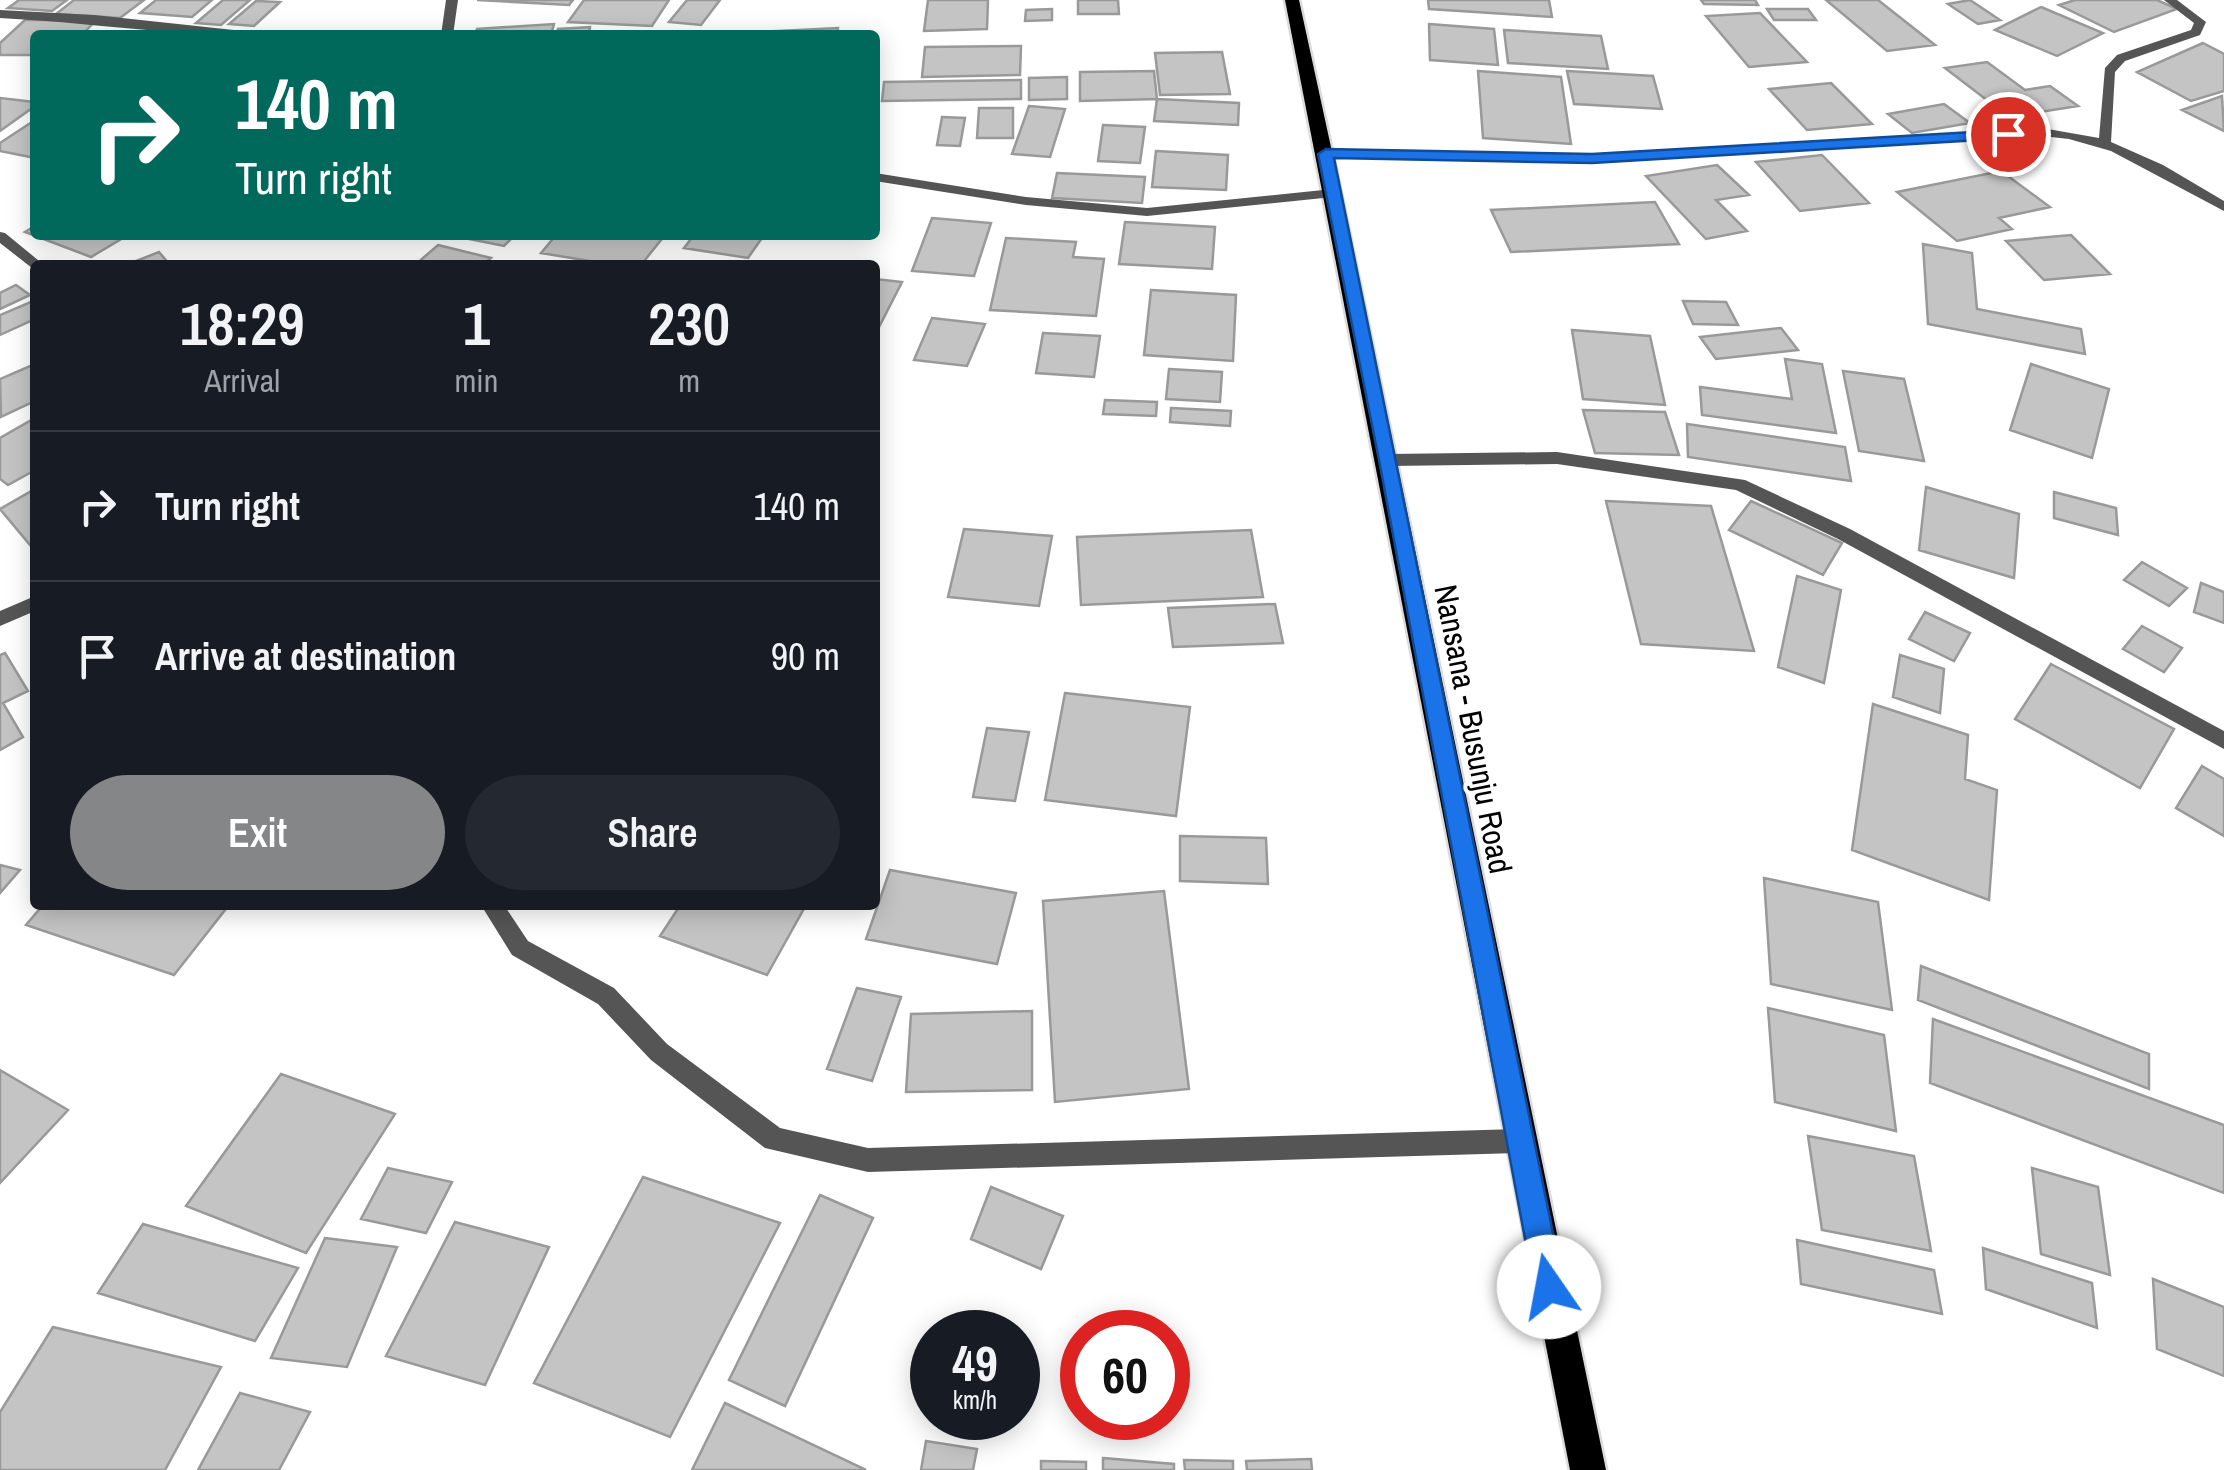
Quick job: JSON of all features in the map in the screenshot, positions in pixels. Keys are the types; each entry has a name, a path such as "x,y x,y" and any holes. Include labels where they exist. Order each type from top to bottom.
{"main road":[{"name":"Nansana - Busunju Road","path":"1292,0 1389,460 1518,1141 1588,1470"}],"street":[{"path":"448,30 452,0"},
{"path":"2105,141 2109,70 2121,58 2196,32 2200,22 2170,0"},
{"path":"0,14 196,30"},
{"path":"1326,154 1592,158 2042,132 2105,141 2224,207"},
{"path":"880,179 1026,201 1147,212 1334,193"},
{"path":"0,236 31,260"},
{"path":"1389,460 1557,458 1739,484 1844,534 2224,740"},
{"path":"0,619 30,605"},
{"path":"495,910 520,948 606,996 659,1052 774,1138 868,1160 1518,1141"}],"building":[{"path":"19,0 67,0 52,11 8,8"},
{"path":"74,0 144,0 120,18 56,14"},
{"path":"156,0 212,0 192,17 140,13"},
{"path":"223,0 250,0 221,25 196,23"},
{"path":"477,0 573,0 569,5"},
{"path":"584,0 669,0 652,26 568,22"},
{"path":"687,0 720,0 701,25 669,22"},
{"path":"928,0 988,0 987,29 924,31"},
{"path":"1078,0 1118,0 1119,14 1078,14"},
{"path":"1428,0 1549,0 1552,17 1429,9"},
{"path":"1701,0 1755,0 1758,5 1704,4"},
{"path":"1826,0 1878,0 1935,45 1887,51"},
{"path":"1970,0 2000,20 1978,24 1948,4"},
{"path":"2075,0 2157,0 2177,9 2114,32 2059,5"},
{"path":"256,1 280,2 254,26 229,24"},
{"path":"2041,7 2103,33 2057,56 1995,30"},
{"path":"1052,9 1052,20 1025,21 1026,10"},
{"path":"1767,9 1808,9 1816,20 1774,20"},
{"path":"1760,13 1807,62 1749,67 1706,16"},
{"path":"25,20 96,20 87,30 30,30 30,55 0,55 0,43"},
{"path":"554,24 552,30 477,29"},
{"path":"1429,24 1494,29 1498,65 1430,60"},
{"path":"590,27 590,30 558,29"},
{"path":"1504,30 1601,36 1608,69 1508,63"},
{"path":"2203,43 2224,54 2224,91 2191,101 2137,72"},
{"path":"1021,46 1020,75 922,77 925,47"},
{"path":"1222,52 1230,94 1160,95 1155,53"},
{"path":"1987,62 2025,90 2050,86 2078,106 2009,117 1945,68"},
{"path":"1154,71 1157,99 1080,101 1080,72"},
{"path":"1478,71 1561,77 1571,144 1483,138"},
{"path":"1567,71 1653,76 1662,109 1574,104"},
{"path":"1067,77 1067,99 1029,100 1029,78"},
{"path":"1021,80 1021,99 882,101 884,82"},
{"path":"1831,83 1872,124 1807,130 1769,89"},
{"path":"2222,96 2224,131 2182,110"},
{"path":"0,98 30,101 30,110 0,131"},
{"path":"1157,99 1239,103 1238,125 1154,121"},
{"path":"1944,104 1970,123 1912,133 1888,114"},
{"path":"1029,106 1065,109 1050,157 1012,154"},
{"path":"979,108 1013,108 1013,138 977,138"},
{"path":"942,117 965,118 960,146 937,145"},
{"path":"30,123 30,157 0,151 0,143"},
{"path":"1103,125 1145,127 1140,163 1098,161"},
{"path":"1156,151 1228,155 1226,190 1152,187"},
{"path":"1822,155 1869,203 1800,211 1756,162"},
{"path":"1717,165 1749,195 1716,200 1747,231 1706,239 1646,176"},
{"path":"2001,171 2050,207 1999,218 2012,229 1957,241 1897,192"},
{"path":"1057,173 1145,177 1142,203 1052,198"},
{"path":"1655,202 1679,244 1511,252 1491,210"},
{"path":"932,218 991,223 974,276 912,271"},
{"path":"1125,222 1215,227 1212,269 1119,264"},
{"path":"2071,235 2110,274 2044,280 2006,241"},
{"path":"1006,238 1076,242 1073,257 1104,259 1096,316 990,310"},
{"path":"46,240 120,240 91,257"},
{"path":"474,240 510,240 504,246"},
{"path":"552,240 661,240 645,260 584,260 541,253"},
{"path":"690,240 761,240 748,258 684,248"},
{"path":"1923,244 1972,253 1977,309 2081,329 2085,354 1928,324"},
{"path":"438,245 491,258 489,260 421,260"},
{"path":"159,252 166,260 139,260"},
{"path":"880,280 902,282 880,325"},
{"path":"16,285 30,295 0,309 0,293"},
{"path":"1151,290 1236,295 1233,361 1144,355"},
{"path":"1683,301 1726,302 1738,325 1693,324"},
{"path":"30,302 30,321 0,335 0,315"},
{"path":"932,318 985,324 967,366 914,360"},
{"path":"1781,328 1798,350 1716,359 1700,337"},
{"path":"1572,330 1650,336 1665,405 1583,399"},
{"path":"1043,333 1100,336 1094,377 1036,373"},
{"path":"1785,359 1822,364 1836,433 1702,415 1700,387 1792,399"},
{"path":"2031,364 2109,389 2092,458 2010,430"},
{"path":"30,366 30,403 1,417 0,379"},
{"path":"1169,369 1222,372 1220,402 1166,399"},
{"path":"1843,371 1904,379 1924,461 1859,451"},
{"path":"1105,400 1157,402 1156,416 1103,414"},
{"path":"1171,408 1231,411 1230,426 1170,422"},
{"path":"1583,410 1665,412 1679,455 1595,453"},
{"path":"30,421 30,473 8,485 0,479 0,438"},
{"path":"1687,424 1845,447 1851,481 1688,457"},
{"path":"1926,487 2019,514 2014,578 1919,550"},
{"path":"30,492 30,545 0,509"},
{"path":"2054,492 2116,508 2118,535 2054,518"},
{"path":"1606,501 1711,506 1754,651 1641,644"},
{"path":"1751,501 1842,543 1823,575 1729,530"},
{"path":"964,529 1052,536 1039,606 948,597"},
{"path":"1251,530 1263,597 1081,605 1077,537"},
{"path":"2142,562 2187,588 2169,606 2124,580"},
{"path":"1797,576 1841,590 1824,683 1778,667"},
{"path":"2201,583 2224,592 2224,623 2194,612"},
{"path":"1275,604 1283,643 1173,647 1168,608"},
{"path":"1925,612 1970,633 1954,661 1909,639"},
{"path":"2142,626 2182,648 2164,672 2123,649"},
{"path":"5,653 28,691 3,703 23,737 0,750 0,655"},
{"path":"1900,655 1944,669 1940,713 1893,697"},
{"path":"2051,664 2174,729 2140,788 2015,719"},
{"path":"1065,693 1190,707 1176,816 1045,800"},
{"path":"1873,704 1968,735 1965,779 1997,790 1989,900 1852,850"},
{"path":"987,728 1029,732 1015,801 973,797"},
{"path":"2202,766 2224,779 2224,836 2176,808"},
{"path":"1180,836 1266,838 1268,884 1180,881"},
{"path":"0,865 20,870 0,893"},
{"path":"890,870 1016,893 997,964 866,939 876,910 880,910"},
{"path":"1764,878 1878,902 1892,1010 1771,984"},
{"path":"1164,891 1189,1089 1055,1102 1043,901"},
{"path":"39,910 225,910 174,975 26,925"},
{"path":"677,910 803,910 767,975 660,936"},
{"path":"1921,966 2149,1054 2149,1089 1918,1000"},
{"path":"857,988 901,997 872,1081 827,1069"},
{"path":"1768,1008 1884,1035 1896,1131 1775,1102"},
{"path":"1032,1011 1032,1090 906,1092 911,1014"},
{"path":"1933,1019 2224,1125 2224,1193 1930,1083"},
{"path":"0,1070 68,1110 0,1183"},
{"path":"281,1074 395,1114 306,1253 186,1206"},
{"path":"1808,1136 1914,1156 1931,1251 1822,1230"},
{"path":"388,1168 452,1182 426,1233 361,1219"},
{"path":"2032,1168 2098,1187 2110,1275 2041,1254"},
{"path":"643,1177 780,1223 670,1437 534,1383"},
{"path":"991,1187 1063,1216 1041,1269 971,1239"},
{"path":"820,1195 873,1218 785,1406 729,1380"},
{"path":"455,1222 549,1247 485,1385 386,1356"},
{"path":"143,1224 298,1268 255,1341 98,1293"},
{"path":"325,1238 397,1247 347,1367 271,1358"},
{"path":"1797,1240 1934,1270 1942,1314 1801,1284"},
{"path":"1983,1248 2092,1283 2097,1328 1986,1289"},
{"path":"2153,1279 2224,1307 2224,1376 2157,1349"},
{"path":"53,1327 221,1367 165,1470 0,1470 0,1412"},
{"path":"240,1393 310,1412 279,1470 198,1470"},
{"path":"725,1403 866,1470 692,1470"},
{"path":"926,1441 977,1449 973,1470 921,1470"},
{"path":"1103,1458 1174,1464 1174,1470 1103,1470"},
{"path":"1311,1459 1312,1470 1247,1470 1246,1461"},
{"path":"1184,1460 1233,1461 1233,1470 1185,1470"},
{"path":"1041,1461 1086,1462 1086,1470 1041,1470"}],"route":[{"path":"1549,1287 1326,154 1592,158 2008,134"}]}
